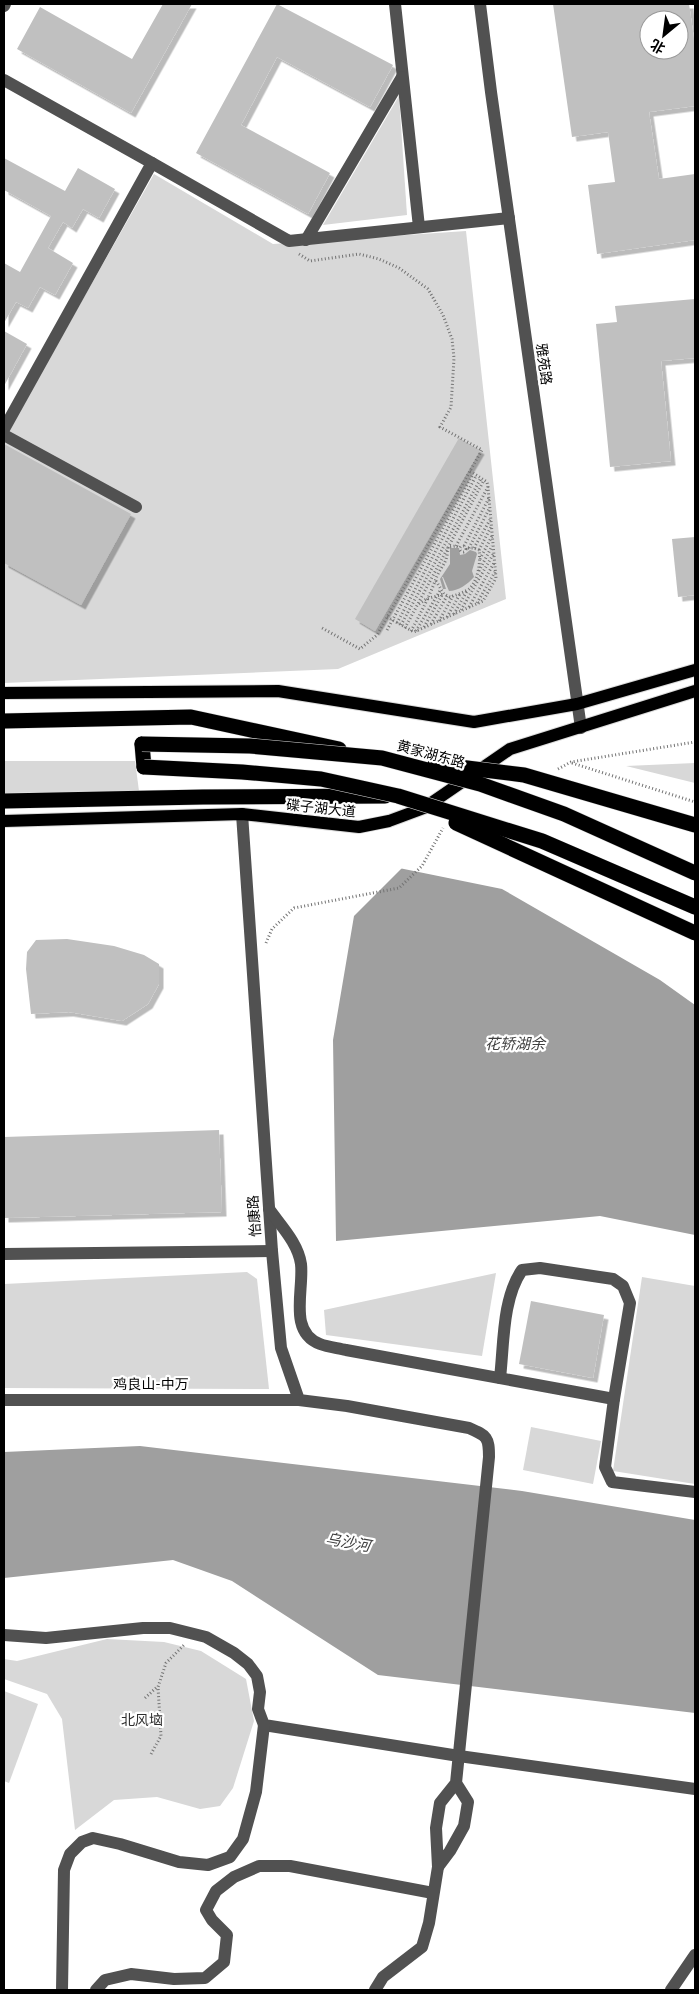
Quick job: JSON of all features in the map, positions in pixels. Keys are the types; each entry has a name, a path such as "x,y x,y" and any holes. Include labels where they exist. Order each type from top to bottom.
{"highway":[{"path":"4,721 191,717 382,758 524,774 695,825"},
{"name":"黄家湖东路","path":"398,796 321,779 242,772 144,767 142,744 250,746 382,758 480,784 564,814 695,873"},
{"path":"4,801 398,796 542,841 695,907"},
{"path":"398,796 695,933"}],"main road":[{"path":"4,693 278,691 474,722 577,704 695,670"},
{"name":"碟子湖大道","path":"4,821 242,814 359,828 389,821 424,808 510,749 695,692"}],"street":[{"path":"395,4 419,227"},
{"name":"雅苑路","path":"480,4 581,728"},
{"path":"306,240 402,77"},
{"path":"4,80 289,241 509,218"},
{"path":"4,429 152,163"},
{"path":"4,435 136,508"},
{"name":"怡康路","path":"242,814 272,1251 281,1348 299,1400"},
{"path":"269,1209 296,1246 301,1264 300,1317 304,1332 319,1344 614,1399"},
{"path":"4,1254 272,1251"},
{"path":"500,1378 508,1300 514,1282 522,1270 540,1268 613,1279 623,1286 630,1304 605,1467 612,1482 695,1492"},
{"name":"鸡良山-中万","path":"4,1400 299,1400"},
{"path":"299,1400 347,1406 469,1428 484,1435 489,1442 456,1783 440,1803 436,1828 438,1868 430,1923 422,1947 384,1977 375,1990"},
{"path":"4,1635 46,1638 143,1628 170,1628 206,1637 234,1653 248,1664 257,1676 260,1692 258,1709 264,1725 256,1792 243,1839 230,1857 208,1865 179,1862 93,1838 82,1842 70,1854 64,1870 62,1990"},
{"path":"264,1725 459,1756 695,1789"},
{"path":"438,1868 464,1826 468,1802 456,1783"},
{"path":"96,1990 105,1980 131,1974 174,1979 205,1978 224,1962 227,1935 212,1920 206,1910 216,1891 234,1877 259,1866 290,1866 433,1893"},
{"path":"671,1990 695,1954"}],"path":[{"path":"289,241 287,246 310,261 359,254 379,259 399,268 428,289 443,315 452,339 454,358 451,408 440,426 482,450 473,474 397,623"},
{"path":"387,617 411,631 416,631 484,601 496,578 496,570 487,482 473,474"},
{"path":"322,628 360,650 377,635 473,474"},
{"path":"387,630 473,474"},
{"path":"442,554 448,547 483,479"},
{"path":"401,625 483,479"},
{"path":"463,547 488,487"},
{"path":"463,547 489,498"},
{"path":"463,547 490,508"},
{"path":"474,548 491,518"},
{"path":"477,574 479,550 492,526"},
{"path":"478,562 492,536"},
{"path":"453,614 467,590 473,584 493,544"},
{"path":"448,547 474,548 479,550"},
{"path":"405,628 435,567 448,562 448,547"},
{"path":"461,611 494,552"},
{"path":"411,631 430,598 446,559 442,554 434,553"},
{"path":"430,561 435,567"},
{"path":"468,608 495,562"},
{"path":"431,625 443,593 436,580"},
{"path":"393,606 406,613 430,598 443,593 453,596 467,590"},
{"path":"424,628 443,593"},
{"path":"447,617 461,593"},
{"path":"416,631 437,596"},
{"path":"438,621 453,596"},
{"path":"571,762 695,802"},
{"path":"151,1754 161,1736 158,1687 166,1663 196,1635"},
{"path":"145,1698 158,1687"}],"green space":[{"path":"399,96 407,215 323,225"},
{"path":"154,174 273,244 466,231 506,599 338,669 4,683 4,438"},
{"path":"4,761 135,761 139,791 4,793"},
{"path":"695,763 695,783 626,766"},
{"path":"247,1272 257,1279 269,1389 4,1388 4,1284"},
{"path":"496,1273 482,1356 326,1335 324,1310"},
{"path":"642,1277 695,1286 695,1484 613,1471"},
{"path":"531,1427 601,1441 593,1484 523,1470"},
{"name":"北风垴","path":"107,1639 164,1642 201,1651 246,1679 254,1721 233,1788 220,1806 200,1809 157,1797 114,1800 75,1830 62,1719 47,1694 4,1679 4,1659 17,1661"},
{"path":"4,1691 38,1704 9,1783 4,1781"}],"water":[{"path":"450,548 459,548 460,555 470,550 477,554 472,571 474,577 463,587 449,591 442,577 446,589 443,589 440,579 450,564"},
{"name":"花轿湖余","path":"429,841 695,889 695,1235 600,1216 336,1241 333,1040 354,916"},
{"name":"乌沙河","path":"140,1446 522,1491 695,1520 695,1713 378,1675 232,1581 173,1560 4,1578 4,1452"}],"pier":[{"path":"427,839 695,886 695,1005 660,980 502,889 399,868"}],"building":[{"path":"163,4 192,4 131,113 17,49 40,7 132,59"},
{"path":"277,4 393,65 370,107 277,57 241,125 330,173 308,214 196,153"},
{"path":"553,4 689,4 695,46 695,106 649,112 659,179 695,174 695,240 597,254 588,185 615,182 608,132 572,137"},
{"path":"4,158 65,191 78,168 115,189 99,218 83,209 72,228 63,222 48,248 73,263 55,295 40,287 28,308 16,302 4,323 4,263 20,272 51,216 4,190"},
{"path":"695,299 695,358 661,361 671,461 610,467 596,324 617,322 615,306"},
{"path":"4,331 27,344 4,386"},
{"path":"459,438 480,450 375,631 355,619"},
{"path":"4,444 131,514 81,605 4,563"},
{"path":"695,537 695,595 678,597 672,539"},
{"path":"67,939 114,946 144,955 159,964 159,984 148,1004 122,1021 69,1012 31,1014 26,969 27,952 36,940"},
{"path":"219,1130 222,1212 4,1218 4,1137"},
{"path":"531,1301 604,1315 593,1378 519,1364"}]}
